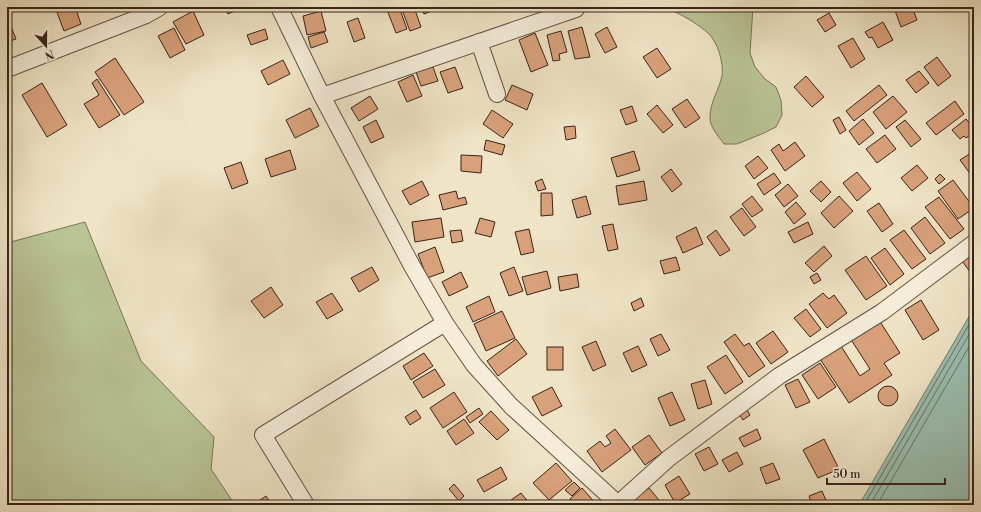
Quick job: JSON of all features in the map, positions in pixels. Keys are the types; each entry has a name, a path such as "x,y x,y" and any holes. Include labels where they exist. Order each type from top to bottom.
{"street":[{"path":"279,7 322,96 412,266 445,323 474,365 512,406 618,505 669,458 779,376 882,312 974,243"},
{"path":"322,96 576,9"},
{"path":"7,69 150,10"},
{"path":"480,42 497,94"},
{"path":"306,505 264,435 445,323"}],"shaded area":[{"path":"657,7 753,7 750,53 755,67 765,79 776,87 781,100 782,115 776,127 737,144 724,144 715,131 710,120 711,106 722,76 720,53 715,42 712,37 701,27 688,19 675,12"},
{"path":"85,222 141,361 214,437 211,469 235,505 7,505 7,243"}],"water":[{"path":"974,308 974,505 859,505"}],"building":[{"path":"55,7 75,7 81,24 64,31"},
{"path":"225,7 243,7 228,14"},
{"path":"399,7 407,29 396,33 387,10"},
{"path":"401,7 414,7 421,27 410,31"},
{"path":"421,7 437,7 437,9 424,14"},
{"path":"912,7 917,20 901,27 894,8"},
{"path":"193,11 204,35 186,44 173,22"},
{"path":"321,11 326,31 307,35 303,16"},
{"path":"829,13 836,25 825,32 817,20"},
{"path":"358,18 365,38 354,42 347,22"},
{"path":"883,22 893,40 878,48 872,37 869,38 865,32"},
{"path":"10,24 16,39 7,42 7,25"},
{"path":"582,27 590,57 575,59 568,31"},
{"path":"607,27 617,47 605,53 595,34"},
{"path":"174,28 185,50 170,58 158,36"},
{"path":"265,29 268,39 251,45 247,35"},
{"path":"561,31 567,52 559,54 560,60 553,61 547,35"},
{"path":"324,32 328,42 311,48 308,37"},
{"path":"535,33 548,65 531,72 519,40"},
{"path":"853,38 865,59 851,68 838,46"},
{"path":"657,48 671,69 657,78 643,57"},
{"path":"937,57 951,76 938,86 924,67"},
{"path":"115,58 144,102 124,115 95,72"},
{"path":"283,60 290,74 268,85 261,71"},
{"path":"433,67 438,81 421,86 416,72"},
{"path":"455,67 463,88 448,93 440,72"},
{"path":"919,71 929,83 916,93 906,80"},
{"path":"413,75 422,96 407,102 398,82"},
{"path":"806,76 824,97 812,107 794,87"},
{"path":"97,79 120,115 99,128 84,104 99,95 92,83"},
{"path":"42,83 67,125 47,137 22,95"},
{"path":"512,85 533,94 527,110 505,100"},
{"path":"879,85 887,95 854,121 846,111"},
{"path":"370,96 378,109 359,121 351,108"},
{"path":"893,96 907,112 886,129 873,112"},
{"path":"687,99 700,118 685,128 672,109"},
{"path":"955,101 964,114 936,135 926,123"},
{"path":"657,105 673,125 663,133 647,114"},
{"path":"632,106 637,121 626,125 620,110"},
{"path":"310,108 319,126 295,138 286,120"},
{"path":"492,110 513,124 503,138 483,124"},
{"path":"839,117 846,130 840,134 833,120"},
{"path":"863,119 874,133 859,145 849,131"},
{"path":"966,119 974,129 974,132 966,138 964,136 960,139 952,130"},
{"path":"376,120 384,137 371,143 363,127"},
{"path":"905,120 921,139 911,147 896,127"},
{"path":"575,126 576,138 566,140 564,127"},
{"path":"885,135 896,149 877,163 866,149"},
{"path":"486,140 505,145 502,155 484,150"},
{"path":"795,142 805,156 785,171 771,150 779,144 783,151"},
{"path":"290,150 296,169 271,177 265,159"},
{"path":"634,151 640,170 617,177 611,158"},
{"path":"974,151 974,179 960,160"},
{"path":"461,155 482,156 481,173 461,171"},
{"path":"758,156 768,168 754,179 745,166"},
{"path":"241,162 248,183 232,189 224,168"},
{"path":"917,165 928,178 912,191 901,178"},
{"path":"671,169 682,184 672,192 661,177"},
{"path":"857,172 871,189 857,201 843,183"},
{"path":"774,173 781,183 764,195 757,184"},
{"path":"940,174 945,179 939,184 935,179"},
{"path":"542,179 546,189 538,191 535,182"},
{"path":"953,180 974,208 958,219 938,191"},
{"path":"422,181 429,195 410,205 402,191"},
{"path":"644,181 647,200 619,205 616,186"},
{"path":"821,181 831,192 821,202 810,191"},
{"path":"788,184 798,196 784,207 775,195"},
{"path":"456,191 458,199 465,197 467,204 443,210 439,195"},
{"path":"541,193 552,193 553,215 541,216"},
{"path":"586,196 591,214 577,218 572,200"},
{"path":"752,196 763,210 752,217 742,204"},
{"path":"839,196 853,211 834,228 821,213"},
{"path":"939,197 964,229 950,239 925,207"},
{"path":"796,202 806,214 794,224 785,212"},
{"path":"879,203 893,224 882,232 867,211"},
{"path":"742,208 756,227 744,236 730,217"},
{"path":"925,217 945,243 930,254 911,228"},
{"path":"441,218 444,237 415,242 412,222"},
{"path":"480,218 495,222 491,237 475,233"},
{"path":"808,222 813,234 794,243 788,232"},
{"path":"613,224 618,249 608,251 602,226"},
{"path":"696,227 703,244 683,253 676,237"},
{"path":"529,229 534,252 521,255 515,232"},
{"path":"461,230 463,241 452,243 450,231"},
{"path":"716,230 730,250 720,256 707,237"},
{"path":"904,230 926,259 912,269 890,240"},
{"path":"974,245 974,277 959,257"},
{"path":"824,246 832,256 814,272 805,263"},
{"path":"435,247 444,272 427,278 418,254"},
{"path":"885,248 904,274 890,285 871,258"},
{"path":"866,256 887,286 866,300 845,270"},
{"path":"676,257 680,270 664,274 660,261"},
{"path":"372,267 379,280 359,292 351,278"},
{"path":"514,267 523,291 509,296 500,273"},
{"path":"547,271 551,288 527,295 522,277"},
{"path":"461,272 468,287 449,296 442,282"},
{"path":"817,273 821,280 814,284 810,277"},
{"path":"577,274 579,287 560,291 558,277"},
{"path":"271,287 283,305 264,318 251,301"},
{"path":"332,293 343,310 327,319 316,302"},
{"path":"823,293 829,299 834,295 847,313 827,328 809,304"},
{"path":"489,296 495,312 473,322 466,307"},
{"path":"641,298 644,306 634,311 631,303"},
{"path":"921,300 939,330 923,340 905,310"},
{"path":"806,309 821,329 810,337 794,318"},
{"path":"502,311 515,338 486,351 474,324"},
{"path":"879,320 900,353 884,363 892,375 849,403 820,359 841,346 860,376 870,369 850,338"},
{"path":"773,331 788,352 771,364 756,343"},
{"path":"661,334 670,350 658,356 650,339"},
{"path":"735,334 744,346 749,343 765,366 749,377 724,342"},
{"path":"516,339 527,354 498,376 487,361"},
{"path":"596,341 606,365 593,371 582,347"},
{"path":"638,346 647,365 632,372 623,353"},
{"path":"547,347 563,347 563,370 547,370"},
{"path":"424,353 433,366 411,380 403,366"},
{"path":"726,355 743,382 725,394 707,367"},
{"path":"820,363 836,387 818,399 802,375"},
{"path":"435,369 445,385 423,398 413,382"},
{"path":"798,379 810,402 796,408 785,385"},
{"path":"705,380 712,404 698,409 691,384"},
{"path":"888,386 895,389 898,396 895,403 888,406 881,403 878,396 881,389"},
{"path":"552,387 562,406 542,416 532,397"},
{"path":"454,392 467,412 443,428 430,408"},
{"path":"672,392 685,420 670,426 658,398"},
{"path":"745,406 750,415 743,420 737,411"},
{"path":"479,408 483,414 470,423 466,417"},
{"path":"416,410 421,418 410,425 405,417"},
{"path":"491,411 509,430 497,440 479,422"},
{"path":"464,419 474,433 456,445 447,431"},
{"path":"615,429 631,450 602,472 587,451 600,441 605,447 611,443 606,436"},
{"path":"757,429 761,439 744,447 739,438"},
{"path":"649,435 662,453 645,465 632,447"},
{"path":"824,439 839,469 818,478 803,450"},
{"path":"709,447 718,464 704,471 695,454"},
{"path":"737,452 743,464 729,472 722,460"},
{"path":"556,463 572,481 549,500 533,483"},
{"path":"773,463 780,479 766,484 760,468"},
{"path":"501,467 507,479 484,492 477,480"},
{"path":"679,476 690,494 675,503 665,485"},
{"path":"574,482 580,488 572,496 565,490"},
{"path":"454,484 464,496 459,501 449,489"},
{"path":"582,488 597,505 575,505 570,499"},
{"path":"649,488 663,505 638,505 634,499"},
{"path":"822,491 828,505 812,505 809,496"},
{"path":"521,493 530,504 504,505"},
{"path":"266,496 272,505 253,505"}]}
